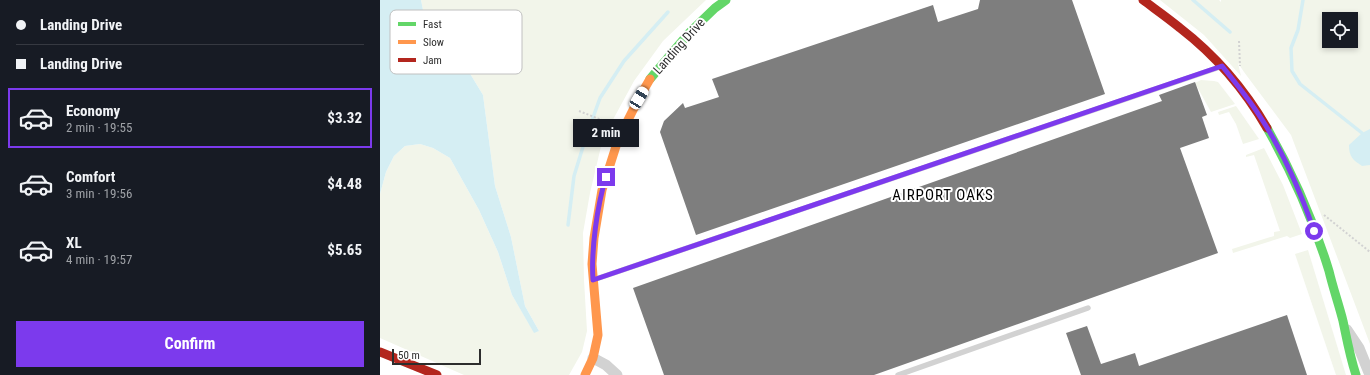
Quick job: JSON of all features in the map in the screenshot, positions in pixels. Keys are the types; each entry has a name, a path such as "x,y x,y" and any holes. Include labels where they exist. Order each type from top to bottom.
{"street":[{"name":"Landing Drive","path":"590,373 598,335 592,264 593,251 602,190 618,140 652,76 689,33 715,8 726,0"},
{"path":"1143,0 1181,28 1222,66 1259,114 1282,154 1305,205 1328,269 1356,375"},
{"path":"1343,322 1359,348 1370,375"},
{"path":"380,352 436,375"},
{"path":"593,358 606,365 617,375"}],"lane":[{"path":"593,280 1222,66"},
{"path":"898,375 1088,308"}],"path":[{"path":"579,111 608,122"},
{"path":"1324,216 1370,252"}],"shaded area":[{"path":"421,0 706,0 663,41 634,81 603,138 590,193 583,233 587,331 582,352 569,375 464,375 380,338 380,194 386,172 394,156 405,146 420,144 433,148 450,158 479,210 498,252 512,295 534,332 539,331 525,306 511,237 495,186 483,95 470,74 522,74 522,10 423,10"},
{"path":"1160,0 1219,0 1221,2 1221,0 1370,0 1370,344 1291,135 1238,63 1241,76 1204,35"},
{"path":"1201,80 1218,82 1235,104 1211,112 1195,83"},
{"path":"1236,106 1259,139 1243,144 1236,124 1229,112 1219,115 1218,112"},
{"path":"1264,148 1283,185 1302,234 1290,238 1287,236 1233,253 1232,249 1274,236 1274,232 1280,231 1254,155 1246,157 1246,155"},
{"path":"1308,250 1346,375 1336,375 1295,254"}],"water":[{"path":"380,0 421,0 423,10 390,10 390,74 470,74 483,95 495,186 511,237 525,306 539,331 534,333 512,295 498,252 479,210 450,158 433,148 420,144 405,146 394,156 386,172 380,194"},
{"path":"1370,129 1370,165 1362,166 1352,158 1349,145 1362,133"}],"building":[{"path":"980,0 1072,0 1105,94 696,235 660,132 664,121 683,103 685,108 719,97 712,79 933,5 938,22 978,9"},
{"path":"1195,82 1207,115 1202,117 1209,138 1180,148 1218,253 874,375 664,375 633,288 1162,101 1159,95"},
{"path":"1287,315 1307,375 1081,375 1066,333 1087,326 1101,364 1135,353 1139,366"}],"waterway":[{"path":"1193,0 1230,32"},
{"path":"1303,0 1298,30 1291,48 1292,71 1300,84 1362,133"},
{"path":"568,225 574,176 600,98 624,61 668,12"}],"traffic: fast":[{"path":"650,79 689,33 715,8 726,0"},
{"path":"1267,128 1294,180 1316,234 1329,271 1356,375"}],"traffic: slow":[{"path":"585,375 593,358 598,335 592,264 594,238 602,190 618,140 650,79"}],"traffic: jam":[{"path":"1143,0 1193,38 1217,61 1249,100 1267,128"},
{"path":"380,352 437,375"}],"district":[{"name":"AIRPORT OAKS","path":"943,195"}],"route":[{"path":"606,177 602,190 594,238 592,264 593,280 1222,66 1259,114 1282,154 1305,205 1314,231"}]}
